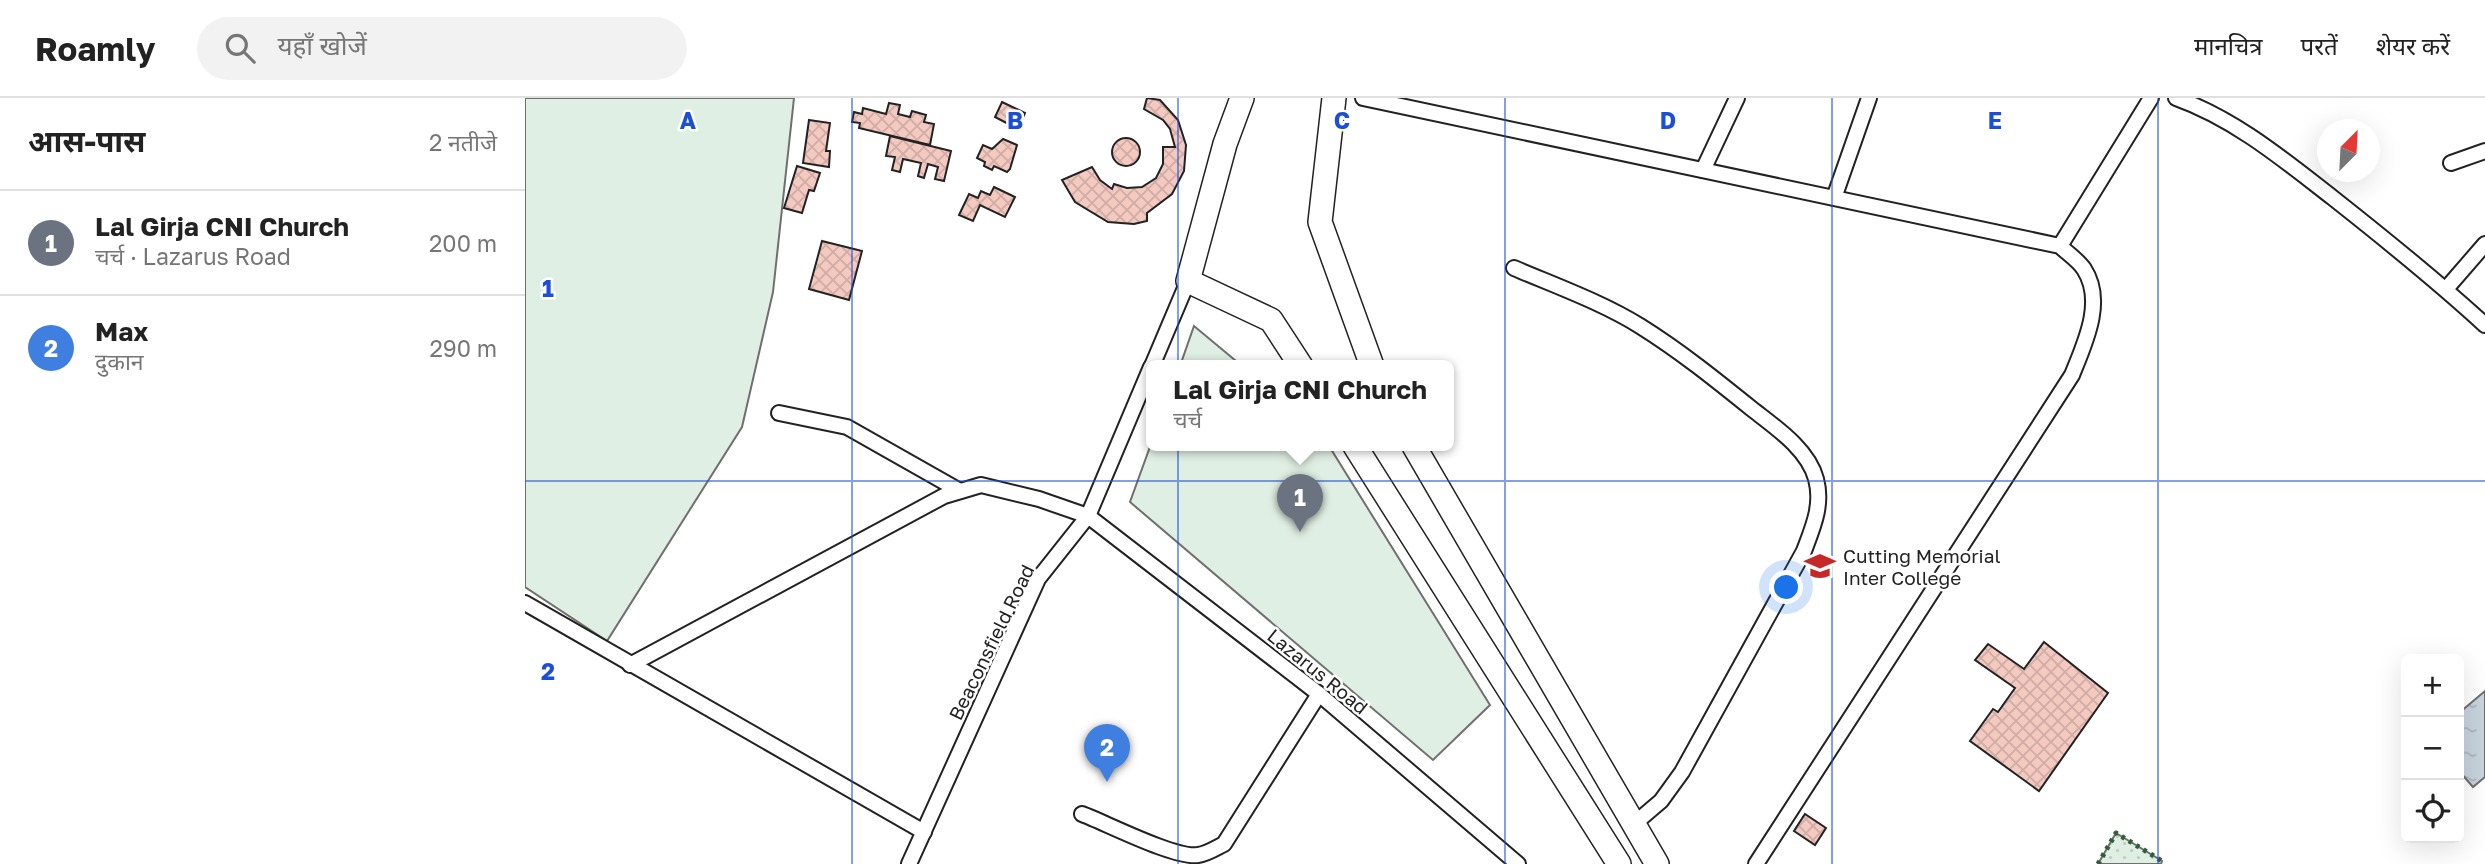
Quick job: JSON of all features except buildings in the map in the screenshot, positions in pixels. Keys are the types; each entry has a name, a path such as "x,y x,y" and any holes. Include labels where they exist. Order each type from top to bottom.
{"main road":[{"path":"1242,98 1225,144 1188,281 1271,320 1297,360"},
{"path":"1334,98 1320,222 1370,360"},
{"path":"1358,451 1619,864"},
{"path":"1418,451 1657,864"}],"street":[{"path":"1363,98 2060,246 2084,269 2094,297 2089,332 2073,374 1756,864"},
{"path":"1703,170 1737,98"},
{"path":"1834,198 1869,98"},
{"path":"2060,246 2151,98"},
{"path":"2176,98 2205,109 2247,134 2302,174 2446,289 2485,325"},
{"path":"2451,163 2485,151"},
{"path":"2446,289 2485,244"},
{"path":"1514,268 1589,299 1639,325 1694,363 1782,433 1806,458 1815,476 1819,498 1815,523 1804,551 1677,780 1661,801 1634,824"},
{"name":"Beaconsfield Road","path":"1155,360 1188,281"},
{"name":"Beaconsfield Road","path":"909,864 1038,579 1088,516 1146,381"},
{"path":"779,413 847,427 960,491"},
{"name":"Lazarus Road","path":"631,665 944,496 981,485 1039,499 1088,516 1319,694 1518,864"},
{"path":"525,603 924,832"},
{"path":"1082,814 1163,848 1196,856 1224,844 1319,694"}],"green space":[{"path":"525,98 794,98 773,292 742,427 607,641 525,587"},
{"path":"1194,326 1235,360 1182,360"},
{"path":"1148,451 1332,451 1490,705 1433,760 1130,502"},
{"path":"2116,833 2162,861 2161,864 2098,864"}],"water":[{"path":"2485,691 2485,777 2473,787 2464,777 2464,709"}],"hedge":[{"path":"2098,864 2116,833 2162,861 2161,864"}],"place":[{"name":"Lal Girja CNI Church","path":"1300,532"},
{"name":"Cutting Memorial Inter College","path":"1820,566"},
{"name":"Max","path":"1107,782"}]}
